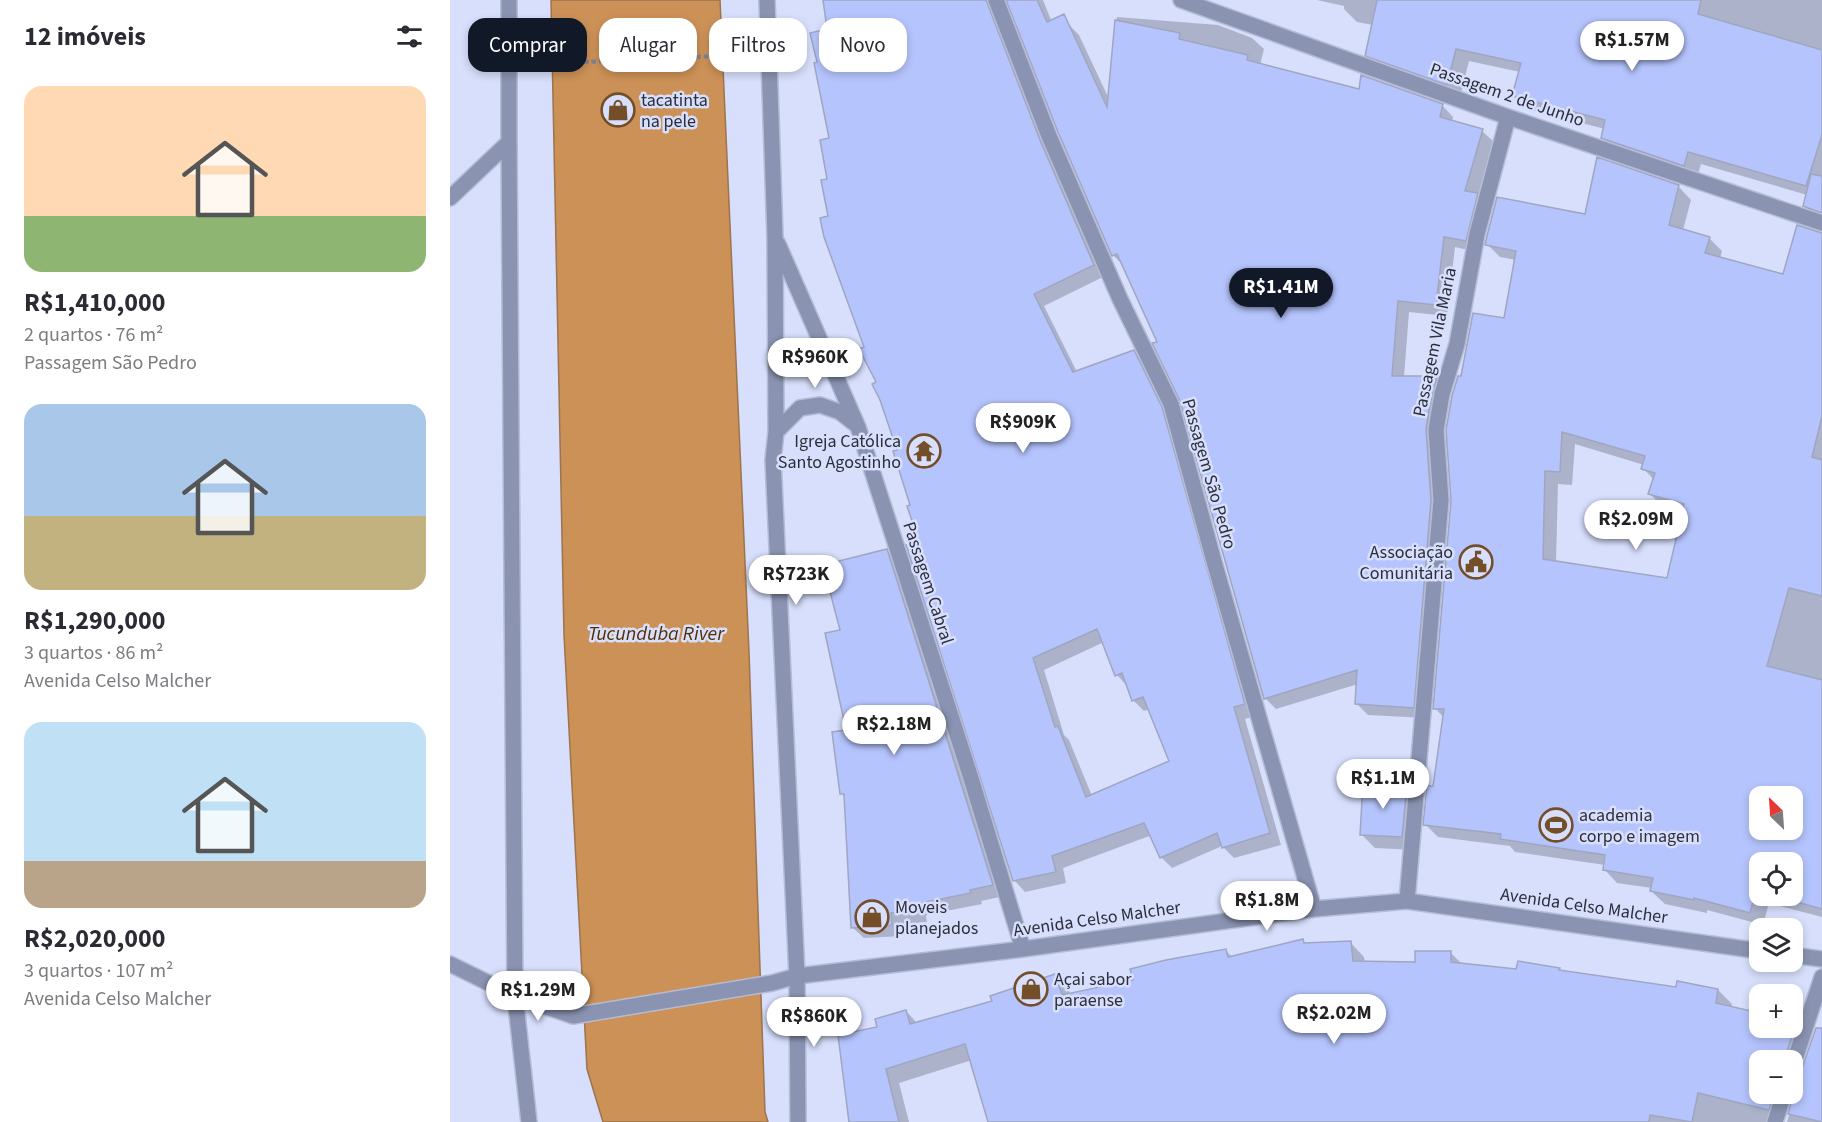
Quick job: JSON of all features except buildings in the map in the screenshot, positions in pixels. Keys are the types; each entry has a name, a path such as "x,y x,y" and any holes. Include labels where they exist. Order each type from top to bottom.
{"street":[{"path":"509,0 508,142 515,996 529,1122"},
{"path":"767,0 775,237 776,432 773,471 797,976 798,1122"},
{"name":"Passagem São Pedro","path":"996,0 1049,136 1120,298 1171,404 1314,909"},
{"name":"Passagem 2 de Junho","path":"1181,0 1508,117 1822,223"},
{"name":"Passagem Vila Maria","path":"1407,901 1441,500 1436,430 1442,394 1457,344 1477,234 1508,117"},
{"path":"450,198 508,142"},
{"name":"Passagem Cabral","path":"775,237 858,427 970,775 1023,949"},
{"path":"776,432 800,408 820,405 840,412 858,427"},
{"name":"Avenida Celso Malcher","path":"450,964 515,996 573,1016 772,983 797,976 1023,949 1314,909 1407,901 1749,949"},
{"path":"1803,956 1822,959"},
{"path":"1798,1050 1822,977"},
{"path":"1775,1122 1781,1104"}],"path":[{"path":"587,62 709,56"}],"water":[{"name":"Tucunduba River","path":"551,0 720,0 721,18 709,18 709,72 723,72 749,652 765,1112 768,1122 603,1122 587,1069 564,635 552,72 587,72 587,18 551,18"}],"place":[{"name":"tacatinta na pele","path":"618,110"},
{"name":"Igreja Católica Santo Agostinho","path":"924,451"},
{"name":"Associação Comunitária","path":"1476,562"},
{"name":"academia corpo e imagem","path":"1556,825"},
{"name":"Moveis planejados","path":"872,917"},
{"name":"Açai sabor paraense","path":"1031,989"}]}
